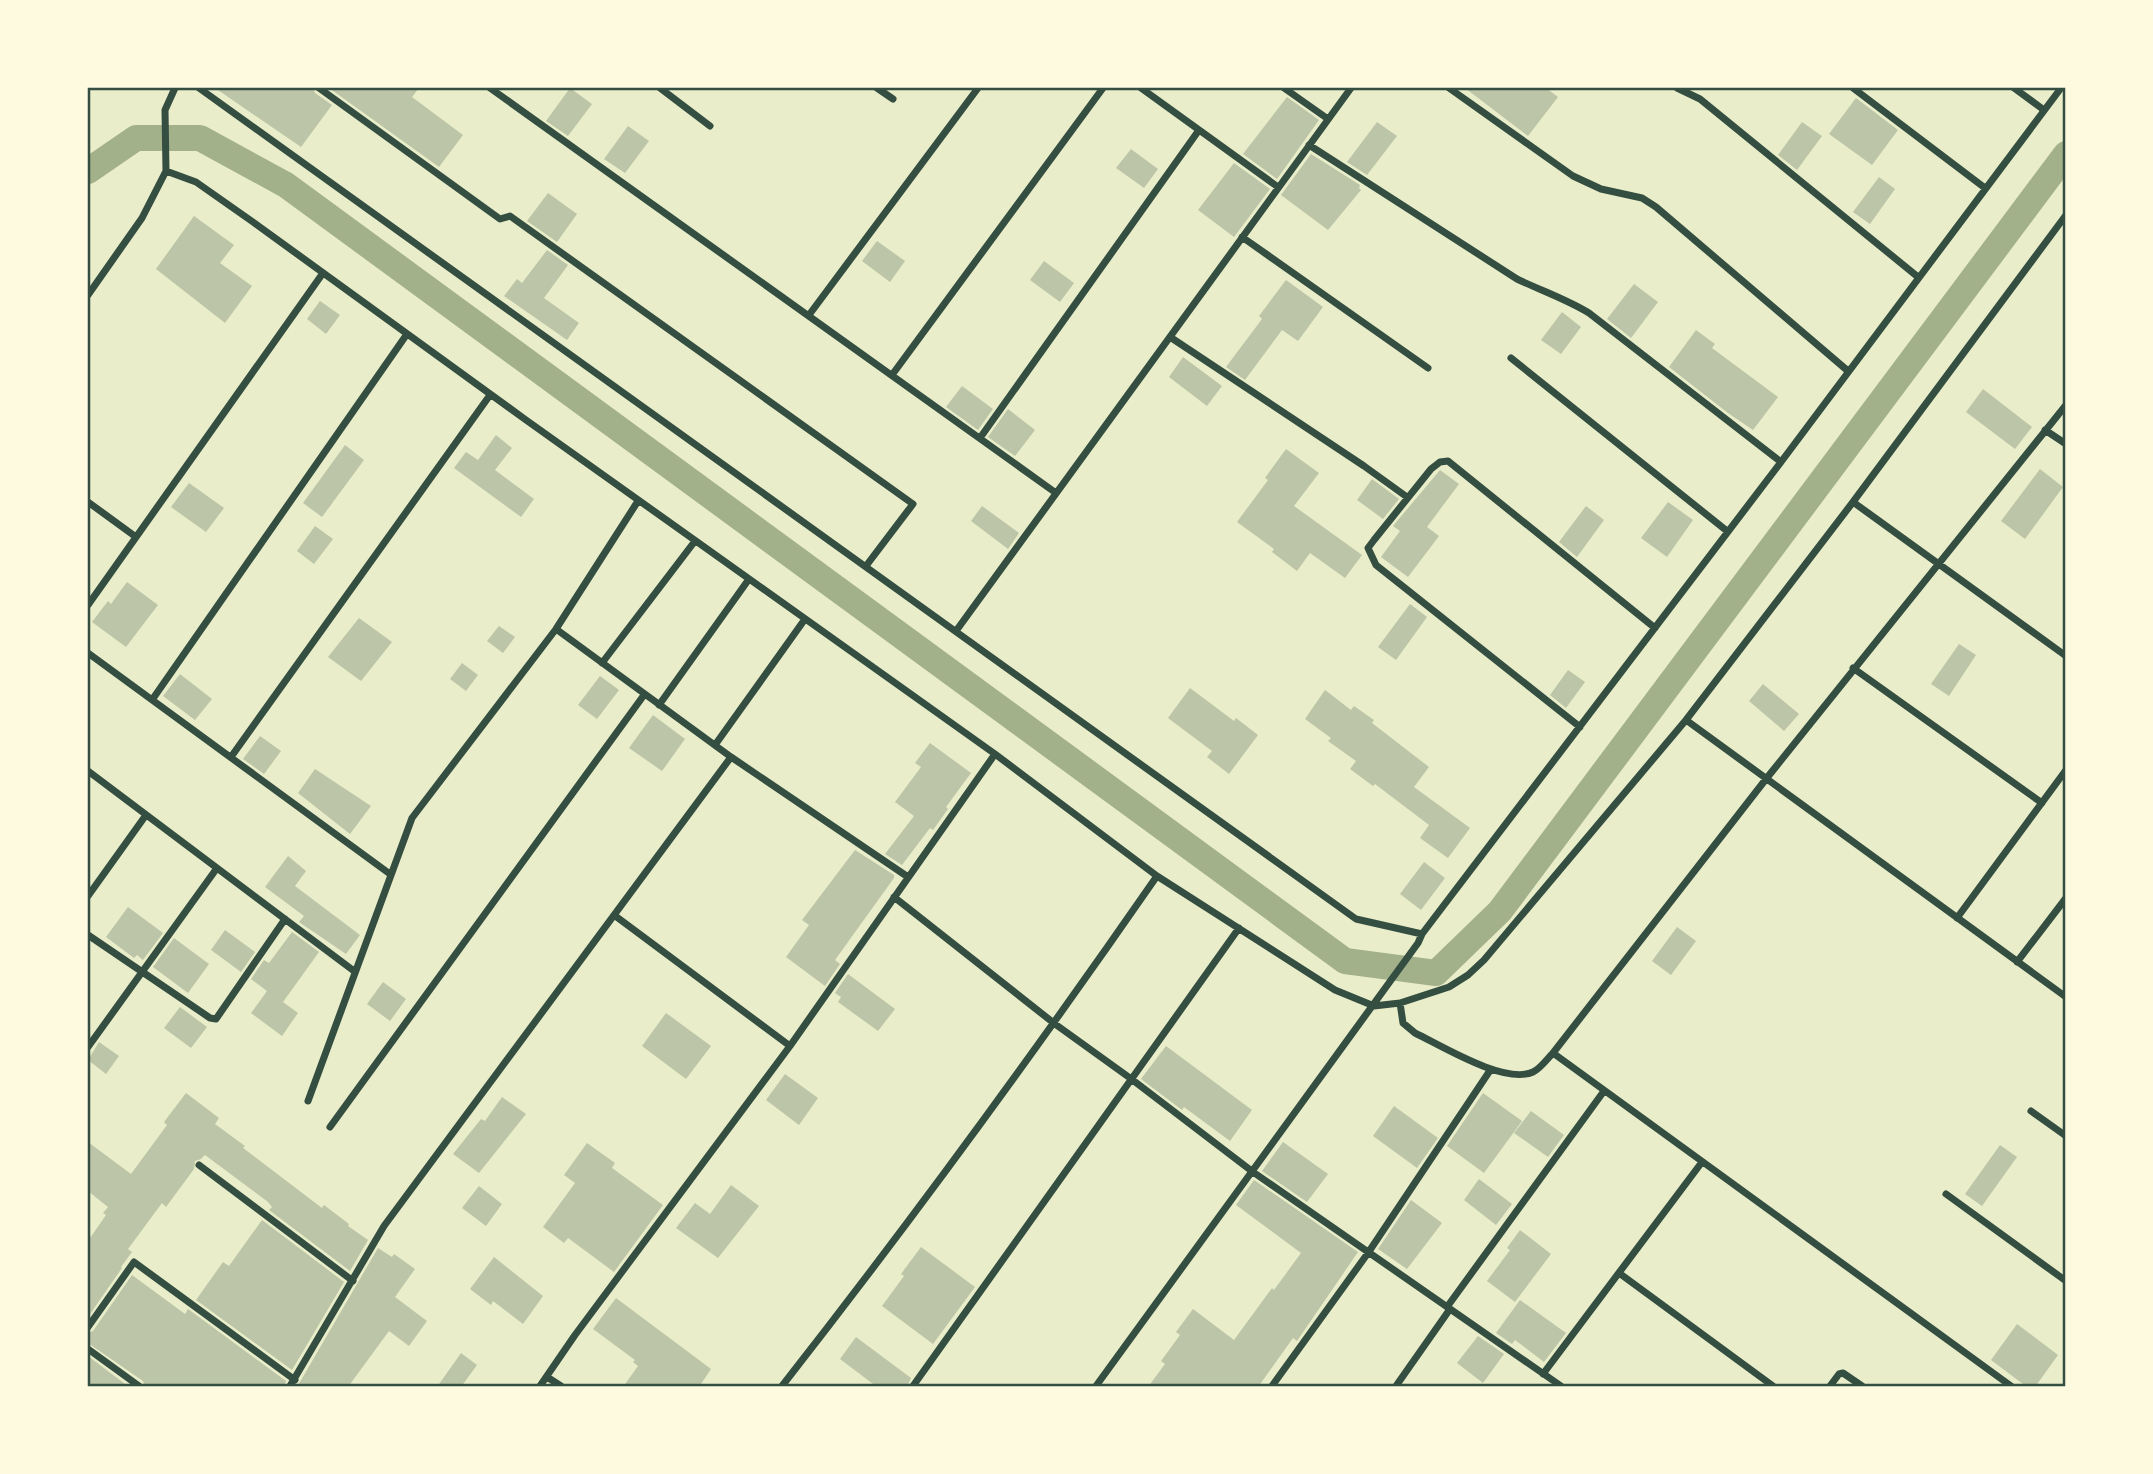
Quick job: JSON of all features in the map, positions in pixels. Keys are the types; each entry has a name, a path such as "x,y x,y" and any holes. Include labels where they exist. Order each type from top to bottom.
{"street":[{"path":"88,295 142,218 166,171 165,110 175,88"},
{"path":"200,88 1356,919 1422,934"},
{"path":"318,88 500,219 510,216 913,504 866,566"},
{"path":"490,88 1056,493"},
{"path":"660,88 710,126"},
{"path":"877,88 892,99"},
{"path":"809,316 978,88"},
{"path":"892,375 1103,88"},
{"path":"1141,88 1278,187"},
{"path":"1284,88 1328,119"},
{"path":"956,631 1351,88"},
{"path":"1449,88 1573,176 1601,188 1642,198 1656,207 1848,371"},
{"path":"1677,88 1700,99 1918,277"},
{"path":"1853,88 1984,188"},
{"path":"2014,88 2044,110"},
{"path":"1096,1387 1374,1006 1422,934 2061,88"},
{"path":"980,438 1199,130"},
{"path":"1309,145 1517,279 1566,299 1589,313 1781,462"},
{"path":"166,171 195,182 323,273 995,754 1157,876 1335,990 1374,1006 1400,1003 1449,987 1468,975 1484,960 1686,720 1853,502 2065,217"},
{"path":"1242,237 1428,368"},
{"path":"88,605 323,273"},
{"path":"152,700 407,334"},
{"path":"1170,337 1407,497"},
{"path":"1511,358 1727,531"},
{"path":"231,758 490,395"},
{"path":"1400,1003 1403,1023 1415,1033 1498,1073 1519,1076 1535,1072 1553,1053 1853,668 2066,405"},
{"path":"2045,430 2066,444"},
{"path":"1580,727 1376,565 1368,548 1431,469 1440,462 1448,461 1655,628"},
{"path":"308,1101 412,818 556,629 638,500"},
{"path":"88,502 136,537"},
{"path":"1853,502 2066,656"},
{"path":"602,663 695,541"},
{"path":"659,705 749,579"},
{"path":"715,745 805,619"},
{"path":"556,629 731,757 908,877"},
{"path":"88,653 390,874"},
{"path":"1853,668 2042,803"},
{"path":"330,1127 644,695"},
{"path":"1686,720 2066,997"},
{"path":"540,1387 575,1335 790,1046 995,754"},
{"path":"88,1327 134,1262 292,1383 384,1226 731,757"},
{"path":"1957,918 2066,770"},
{"path":"88,771 354,971"},
{"path":"88,896 146,815"},
{"path":"88,1047 217,868"},
{"path":"782,1387 873,1270 1055,1024 1157,876"},
{"path":"894,897 1055,1024 1253,1172 1561,1387"},
{"path":"2017,962 2066,898"},
{"path":"614,915 790,1046"},
{"path":"88,935 141,973 210,1018 216,1019 285,919"},
{"path":"913,1387 1239,928"},
{"path":"1553,1053 2011,1387"},
{"path":"1272,1387 1368,1252 1491,1069"},
{"path":"1396,1387 1604,1091"},
{"path":"2031,1111 2066,1136"},
{"path":"1543,1374 1702,1162"},
{"path":"199,1165 352,1281"},
{"path":"1946,1194 2066,1281"},
{"path":"1619,1273 1773,1387"},
{"path":"88,1349 139,1387"},
{"path":"1830,1387 1839,1374 1843,1373 1862,1387"},
{"path":"547,1377 561,1387"}],"building":[{"path":"215,88 313,88 315,93 332,105 301,147"},
{"path":"329,88 419,88 412,97 463,135 439,167"},
{"path":"570,88 592,104 568,136 546,121"},
{"path":"1465,88 1546,88 1558,97 1528,136"},
{"path":"1287,97 1319,120 1277,179 1243,154"},
{"path":"1856,98 1898,130 1872,165 1829,134"},
{"path":"1377,122 1397,136 1367,175 1347,162"},
{"path":"1802,122 1822,136 1797,170 1778,155"},
{"path":"628,126 649,141 625,173 604,159"},
{"path":"1131,149 1158,169 1144,188 1116,168"},
{"path":"1311,154 1360,185 1361,190 1328,230 1281,195"},
{"path":"1234,163 1270,189 1234,237 1198,210"},
{"path":"1879,177 1895,189 1870,224 1853,212"},
{"path":"548,193 577,214 557,242 527,221"},
{"path":"194,216 234,245 220,263 252,286 225,323 156,269"},
{"path":"877,241 905,261 890,282 862,261"},
{"path":"547,250 568,265 544,298 579,323 567,340 504,296 517,279 522,283"},
{"path":"1044,261 1074,283 1060,302 1030,280"},
{"path":"1286,280 1323,307 1298,341 1282,330 1245,380 1226,367 1262,319 1259,316"},
{"path":"1634,284 1658,302 1631,338 1607,319"},
{"path":"320,301 340,315 326,334 307,319"},
{"path":"1562,312 1581,327 1561,354 1541,340"},
{"path":"1696,330 1715,344 1712,348 1778,397 1753,430 1669,367"},
{"path":"1183,357 1222,386 1207,406 1169,377"},
{"path":"962,386 993,409 978,430 946,407"},
{"path":"1983,389 2032,427 2015,449 1966,412"},
{"path":"1008,409 1035,430 1015,456 988,437"},
{"path":"496,435 512,448 495,470 534,499 521,517 454,468 466,452 478,460"},
{"path":"345,445 364,460 322,517 303,503"},
{"path":"1286,449 1319,473 1294,506 1362,555 1345,578 1310,553 1297,571 1272,552 1274,549 1237,522 1268,480 1265,478"},
{"path":"2040,469 2063,487 2025,539 2001,521"},
{"path":"1440,470 1459,484 1427,527 1439,536 1408,577 1381,557 1400,531 1393,526"},
{"path":"1372,479 1399,499 1383,519 1357,500"},
{"path":"189,483 224,508 206,532 171,507"},
{"path":"1668,502 1693,520 1667,557 1641,538"},
{"path":"982,506 1019,533 1008,549 971,521"},
{"path":"1586,506 1604,520 1577,557 1559,542"},
{"path":"315,526 333,539 314,564 297,551"},
{"path":"127,582 158,605 126,647 92,622 108,601 111,604"},
{"path":"1410,604 1427,617 1396,660 1378,647"},
{"path":"359,618 392,642 361,681 328,657"},
{"path":"499,626 515,637 503,653 487,641"},
{"path":"1959,644 1976,655 1949,696 1931,684"},
{"path":"462,663 478,675 466,691 450,679"},
{"path":"1568,670 1585,682 1566,708 1550,695"},
{"path":"180,674 212,699 195,720 163,696"},
{"path":"600,676 619,690 597,719 578,705"},
{"path":"1763,684 1799,714 1784,731 1749,701"},
{"path":"1190,688 1234,721 1236,718 1258,735 1229,774 1207,757 1212,751 1168,718"},
{"path":"1325,690 1351,710 1354,706 1374,720 1372,723 1429,767 1414,787 1470,828 1448,858 1420,838 1429,825 1375,784 1373,786 1350,769 1356,761 1328,741 1331,738 1305,719"},
{"path":"653,715 685,739 662,771 629,748"},
{"path":"260,736 281,751 264,774 243,759"},
{"path":"930,743 971,773 933,830 930,828 902,865 885,854 914,816 895,802 921,767 915,763"},
{"path":"315,769 371,806 350,834 298,793"},
{"path":"855,850 894,875 894,878 835,960 840,964 825,986 786,957 809,925 802,920"},
{"path":"288,856 306,871 295,886 360,935 346,954 299,922 304,916 265,887"},
{"path":"1424,862 1445,878 1421,910 1400,894"},
{"path":"128,907 163,933 143,960 137,955 134,958 106,937"},
{"path":"1677,927 1696,941 1671,975 1652,961"},
{"path":"225,930 255,952 241,972 211,950"},
{"path":"292,932 319,952 283,1002 298,1013 282,1036 251,1013 267,991 251,979 264,960 269,963"},
{"path":"174,938 209,964 188,993 153,967"},
{"path":"848,974 895,1009 878,1031 838,1002 841,997 835,993"},
{"path":"383,982 406,999 390,1021 367,1004"},
{"path":"180,1007 207,1027 191,1048 164,1028"},
{"path":"666,1013 711,1046 686,1079 642,1046"},
{"path":"99,1042 119,1056 106,1074 88,1060"},
{"path":"1166,1046 1252,1110 1230,1141 1141,1079"},
{"path":"785,1074 818,1098 799,1125 766,1100"},
{"path":"186,1093 219,1118 215,1124 245,1146 243,1148 322,1208 324,1205 368,1240 350,1271 269,1210 272,1207 268,1202 205,1155 195,1161 194,1169 166,1207 162,1203 128,1249 132,1252 88,1317 88,1241 106,1215 103,1213 108,1207 88,1191 88,1142 131,1174 167,1125 164,1122"},
{"path":"1483,1093 1522,1121 1484,1173 1447,1146"},
{"path":"502,1097 526,1114 479,1173 453,1154 481,1119 485,1121"},
{"path":"1394,1106 1438,1138 1417,1168 1373,1136"},
{"path":"1531,1111 1564,1135 1548,1157 1514,1133"},
{"path":"1283,1142 1328,1174 1307,1202 1262,1171"},
{"path":"587,1143 615,1163 612,1168 663,1205 614,1272 568,1238 564,1243 543,1227 575,1183 564,1175"},
{"path":"2000,1145 2017,1157 1982,1206 1965,1194"},
{"path":"1479,1179 1512,1204 1496,1225 1464,1200"},
{"path":"1254,1180 1358,1252 1297,1341 1293,1338 1258,1387 1148,1387 1165,1364 1161,1361 1180,1335 1176,1332 1193,1309 1234,1340 1301,1253 1236,1205"},
{"path":"731,1185 759,1206 718,1258 676,1228 695,1203 710,1214"},
{"path":"479,1186 502,1204 486,1226 462,1208"},
{"path":"1411,1200 1442,1223 1407,1269 1378,1249"},
{"path":"262,1220 344,1282 292,1370 196,1300 223,1262 229,1266"},
{"path":"1520,1230 1551,1254 1515,1302 1487,1281 1510,1250 1507,1248"},
{"path":"921,1247 975,1287 933,1344 882,1306"},
{"path":"378,1248 392,1257 394,1254 415,1269 395,1297 427,1321 409,1346 389,1331 348,1387 297,1387"},
{"path":"494,1257 543,1296 523,1324 493,1301 491,1305 470,1289"},
{"path":"132,1275 185,1314 188,1309 286,1381 284,1387 145,1387 143,1381 88,1343 88,1333 93,1331"},
{"path":"616,1298 711,1369 699,1387 623,1387 638,1366 633,1362 635,1360 593,1329"},
{"path":"1520,1300 1566,1333 1544,1362 1515,1340 1512,1344 1496,1333"},
{"path":"2017,1324 2058,1355 2035,1387 2027,1387 1991,1360"},
{"path":"1478,1336 1504,1354 1483,1383 1457,1363"},
{"path":"856,1337 911,1378 907,1387 877,1387 840,1359"},
{"path":"461,1353 477,1365 461,1387 437,1387"},
{"path":"88,1356 129,1387 88,1387"}],"waterway":[{"path":"88,171 136,138 200,138 286,185 1345,961 1436,973 1500,911 2066,154"}]}
